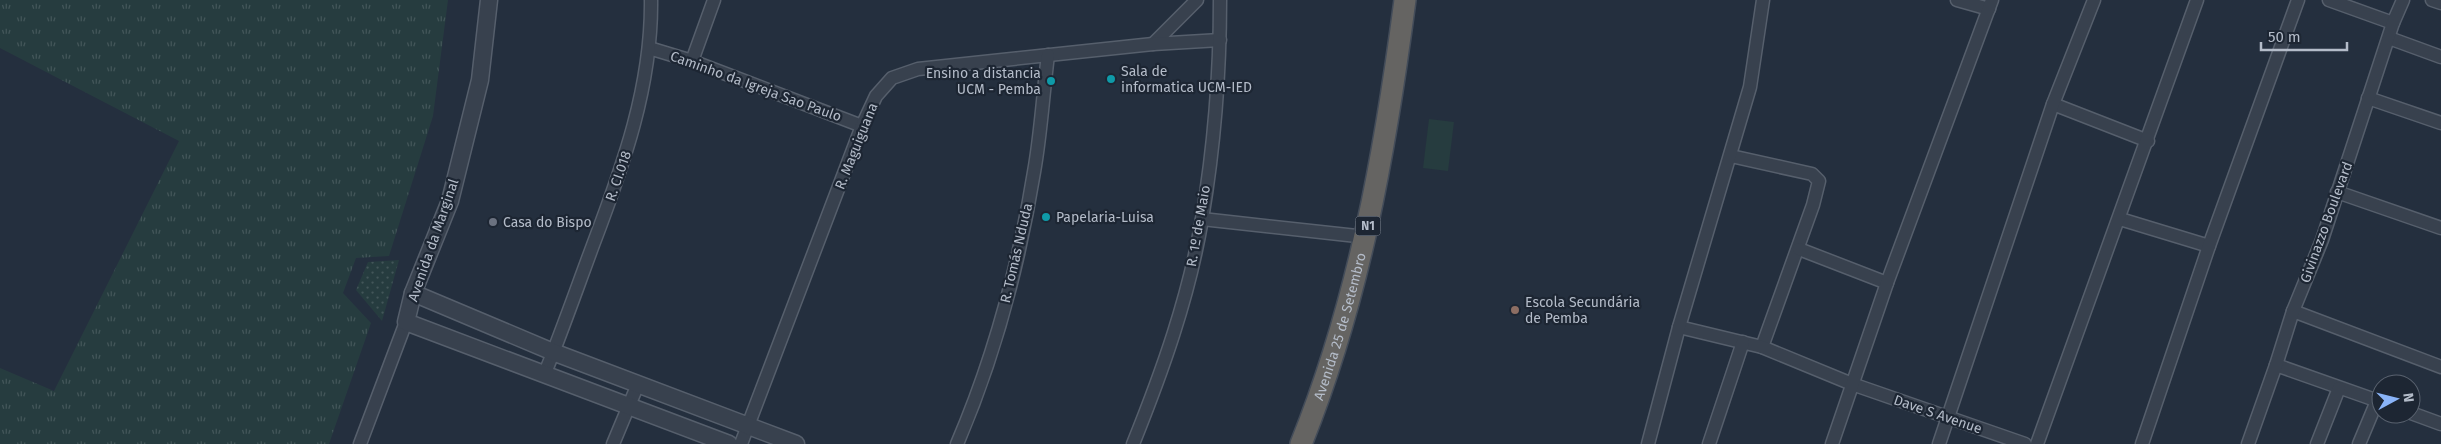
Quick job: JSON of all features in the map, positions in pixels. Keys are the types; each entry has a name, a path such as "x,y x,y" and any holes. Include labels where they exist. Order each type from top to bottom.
{"highway":[{"name":"Avenida 25 de Setembro","path":"1301,444 1340,334 1366,237 1387,134 1406,0"}],"street":[{"name":"Avenida da Marginal","path":"360,444 406,322 414,293 450,201 480,80 489,0"},
{"name":"R. CI.018","path":"545,373 619,176 638,114 648,48 652,0"},
{"path":"692,61 714,0"},
{"path":"1153,44 1197,0"},
{"name":"R. 1º de Maio","path":"1132,444 1158,380 1186,289 1202,220 1220,40 1220,0"},
{"path":"1648,444 1679,328 1750,87 1762,0"},
{"path":"1832,444 1887,283 1990,4 1957,0"},
{"path":"1939,444 2053,104 2094,0"},
{"path":"2037,444 2120,219 2197,0"},
{"path":"2142,444 2209,246 2298,0"},
{"path":"2329,0 2394,23"},
{"name":"Givinazzo Boulevard","path":"2248,444 2293,311 2322,240 2368,98 2404,0"},
{"path":"2432,0 2441,3"},
{"path":"2389,38 2441,57"},
{"name":"R. Maguiguana","path":"741,444 750,426 862,126 876,96 892,78 918,69 1153,44 1220,40"},
{"name":"Caminho da Igreja Sao Paulo","path":"648,48 692,61 862,126"},
{"name":"R. Tomás Nduda","path":"957,444 979,391 1011,282 1035,171 1048,55"},
{"path":"2368,98 2441,123"},
{"path":"2053,104 2148,141"},
{"path":"1731,156 1812,174 1819,181 1814,206 1762,347"},
{"path":"2337,192 2441,228"},
{"path":"2120,219 2209,246"},
{"path":"1202,220 1366,237"},
{"path":"1798,249 1887,283"},
{"path":"414,293 553,352 796,444"},
{"path":"2293,311 2441,367"},
{"path":"406,322 729,444"},
{"name":"Dave S Avenue","path":"1679,328 1762,347 1852,384 2024,444"},
{"path":"1709,444 1743,342"},
{"path":"2276,365 2371,399"},
{"path":"613,444 638,384"},
{"path":"2317,444 2339,388"},
{"path":"2421,417 2441,424"},
{"path":"2359,444 2371,419"}],"green space":[{"path":"0,0 448,0 433,116 389,256 356,258 343,293 371,323 329,444 0,444 0,368 54,391 179,141 0,48"},
{"path":"1429,119 1454,122 1448,171 1423,168"},
{"path":"399,260 382,321 356,290 368,262"}],"place":[{"name":"Sala de informatica UCM-IED","path":"1111,79"},
{"name":"Ensino a distancia UCM - Pemba","path":"1051,81"},
{"name":"Papelaria-Luisa","path":"1046,217"},
{"name":"Casa do Bispo","path":"493,222"},
{"name":"Escola Secundária de Pemba","path":"1515,310"}]}
